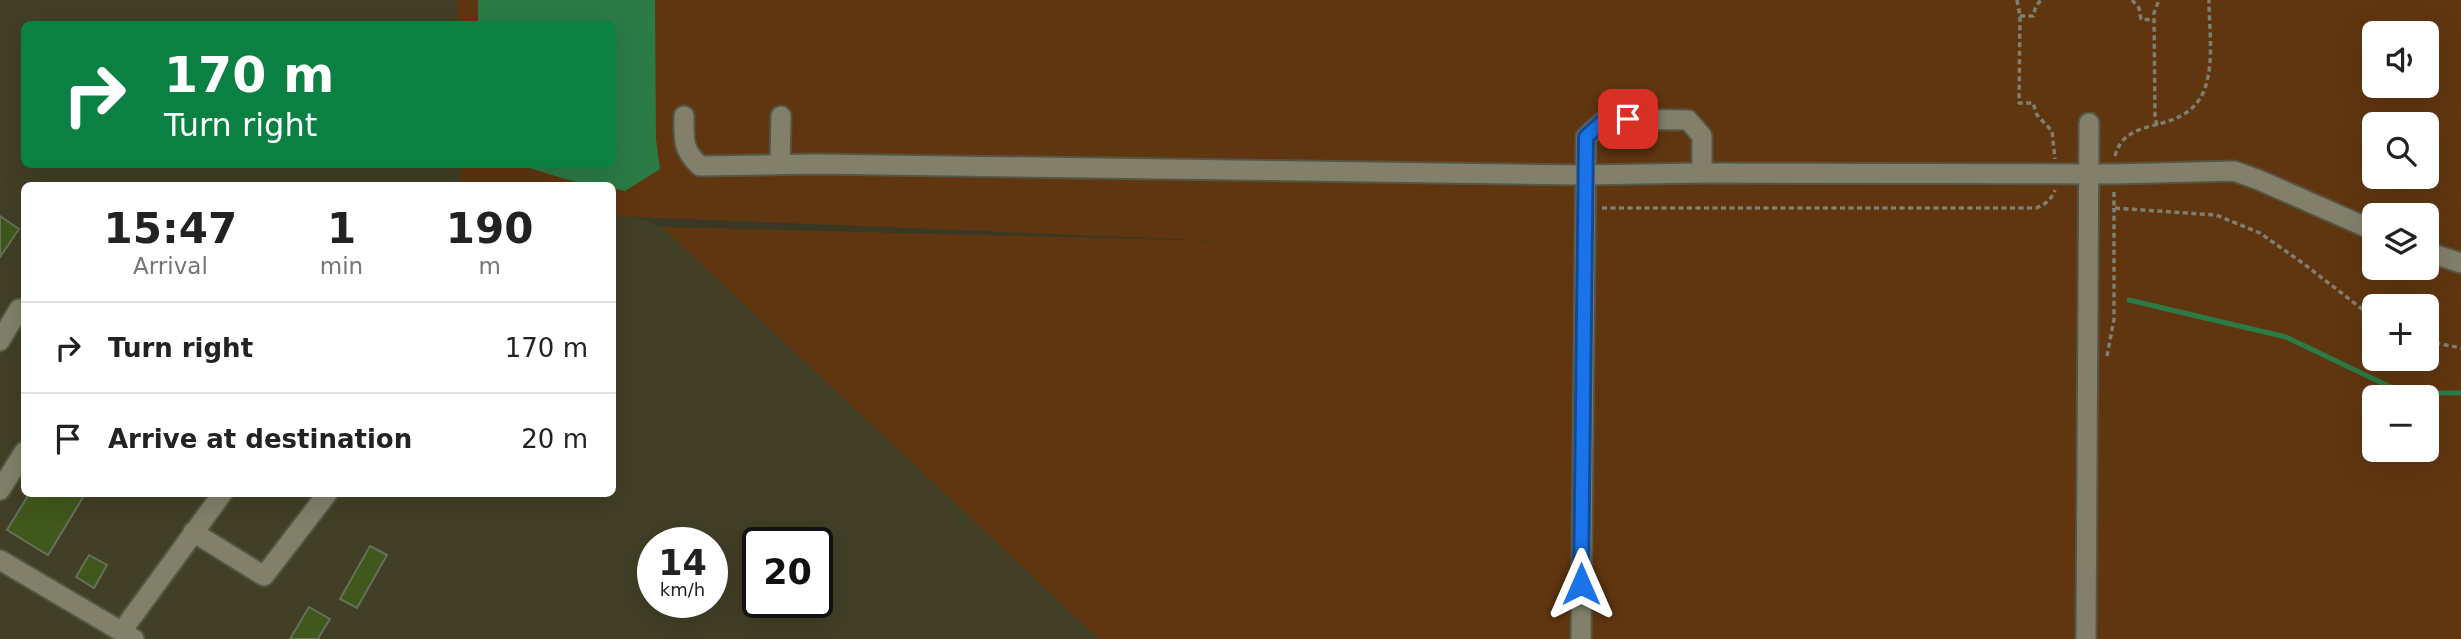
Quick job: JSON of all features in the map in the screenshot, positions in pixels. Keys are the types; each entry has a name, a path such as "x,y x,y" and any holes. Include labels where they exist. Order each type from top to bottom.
{"street":[{"path":"684,116 684,141 688,155 700,166 780,164 1584,175 2114,174 2234,171 2362,225"},
{"path":"780,164 781,116"},
{"path":"1581,639 1586,137 1606,119 1688,120 1702,136 1702,173"},
{"path":"2086,639 2089,123"},
{"path":"2439,256 2461,263"},
{"path":"0,341 19,309 21,310"},
{"path":"0,490 21,457"},
{"path":"0,560 128,635 193,532 220,497"},
{"path":"193,532 264,576 325,497"}],"path":[{"path":"2020,16 2033,16 2041,0"},
{"path":"2132,0 2141,19 2154,20"},
{"path":"2157,125 2154,20 2159,0"},
{"path":"2107,358 2114,319 2115,155 2119,143 2127,134 2189,113 2203,92 2209,68 2209,0"},
{"path":"2114,208 2216,215 2260,233 2362,309"},
{"path":"2439,343 2461,348"}],"shaded area":[{"path":"0,0 457,0 458,21 21,21 21,168 486,168 528,182 21,182 21,497 616,497 616,211 662,227 1099,639 0,639"},
{"path":"457,0 2461,0 2461,639 1099,639 662,227 1223,241 616,216 616,182 461,182 461,168 616,168 616,21 458,21"},
{"path":"478,0 655,0 656,139 660,169 625,191 616,189 616,182 579,182 530,168 616,168 616,21 478,21"}],"building":[{"path":"0,216 19,229 0,257"},
{"path":"27,497 83,497 48,555 7,530"},
{"path":"370,546 387,555 357,608 340,599"},
{"path":"89,555 107,565 94,588 76,577"},
{"path":"309,607 330,619 318,639 290,639"}],"waterway":[{"path":"2129,300 2286,337 2403,393 2461,393"}],"route":[{"path":"1581,584 1586,137 1606,119 1628,119"}]}
